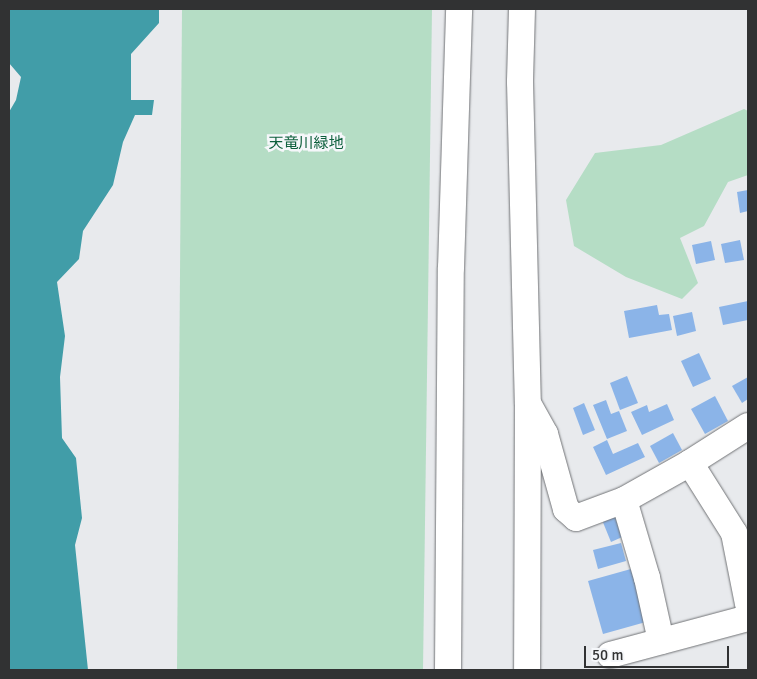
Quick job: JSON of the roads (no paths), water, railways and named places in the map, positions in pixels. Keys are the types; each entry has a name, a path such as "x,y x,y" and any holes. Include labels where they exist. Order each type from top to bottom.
{"street":[{"path":"448,670 451,268 459,9"},
{"path":"522,9 520,82 528,404 527,670"},
{"path":"528,404 545,434 566,509 576,518 624,500 690,463 748,426"},
{"path":"690,463 734,533 748,604"},
{"path":"624,500 647,578 661,641"},
{"path":"610,655 748,618"}],"water":[{"path":"9,9 159,9 159,23 131,54 131,100 154,100 152,115 135,115 123,142 113,185 83,231 79,259 57,282 65,336 60,377 62,438 76,458 82,518 75,545 88,670 9,670 9,112 16,100 21,77 9,63"}],"park label":[{"name":"天竜川緑地","path":"306,144"}]}
